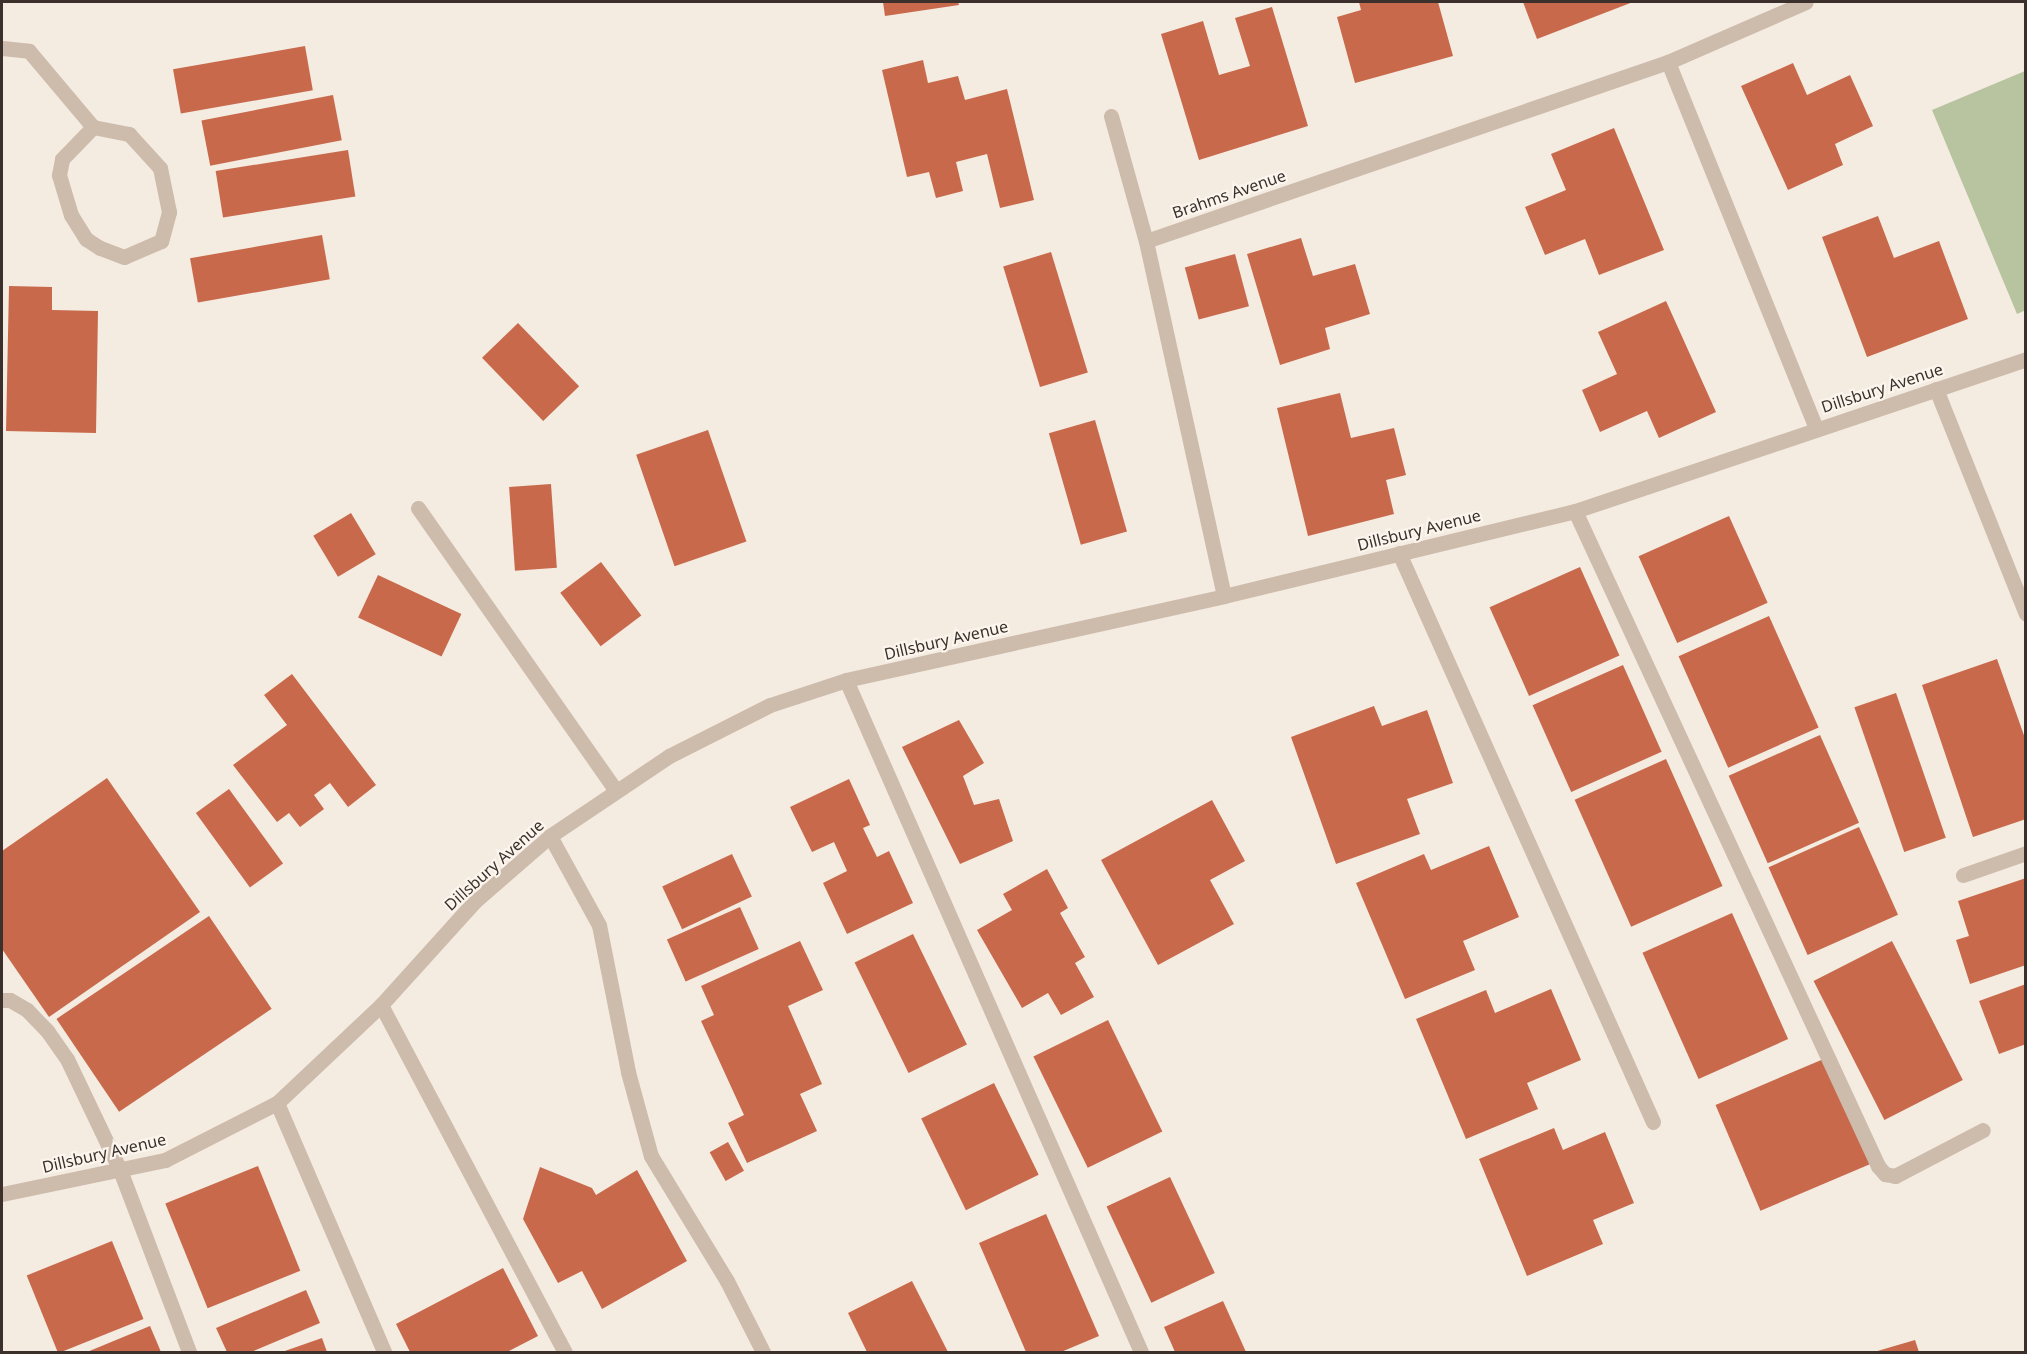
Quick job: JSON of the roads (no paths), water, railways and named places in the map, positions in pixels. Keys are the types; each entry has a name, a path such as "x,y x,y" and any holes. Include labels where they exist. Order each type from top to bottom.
{"street":[{"name":"Brahms Avenue","path":"1146,241 1668,62 1806,2"},
{"path":"2,48 29,51 93,127 129,134 160,168 169,213 161,241 124,257 100,248 86,238 71,215 59,175 63,159 93,127"},
{"path":"1668,62 1816,428"},
{"path":"1111,116 1146,241 1224,596"},
{"name":"Dillsbury Avenue","path":"2,1194 165,1161 277,1103 381,1005 475,901 550,837 669,756 770,705 846,680 1224,596 1575,511 2025,359"},
{"path":"1936,389 2025,614"},
{"path":"418,508 616,791"},
{"path":"1575,511 1878,1166 1885,1174 1895,1176 1983,1130"},
{"path":"1400,554 1653,1122"},
{"path":"846,680 1141,1353"},
{"path":"550,837 599,924 628,1072 651,1156 727,1281 763,1353"},
{"path":"1963,875 2025,853"},
{"path":"2,1000 10,1000 27,1010 48,1032 67,1059 120,1170 189,1353"},
{"path":"381,1005 565,1353"},
{"path":"277,1103 384,1353"}]}
